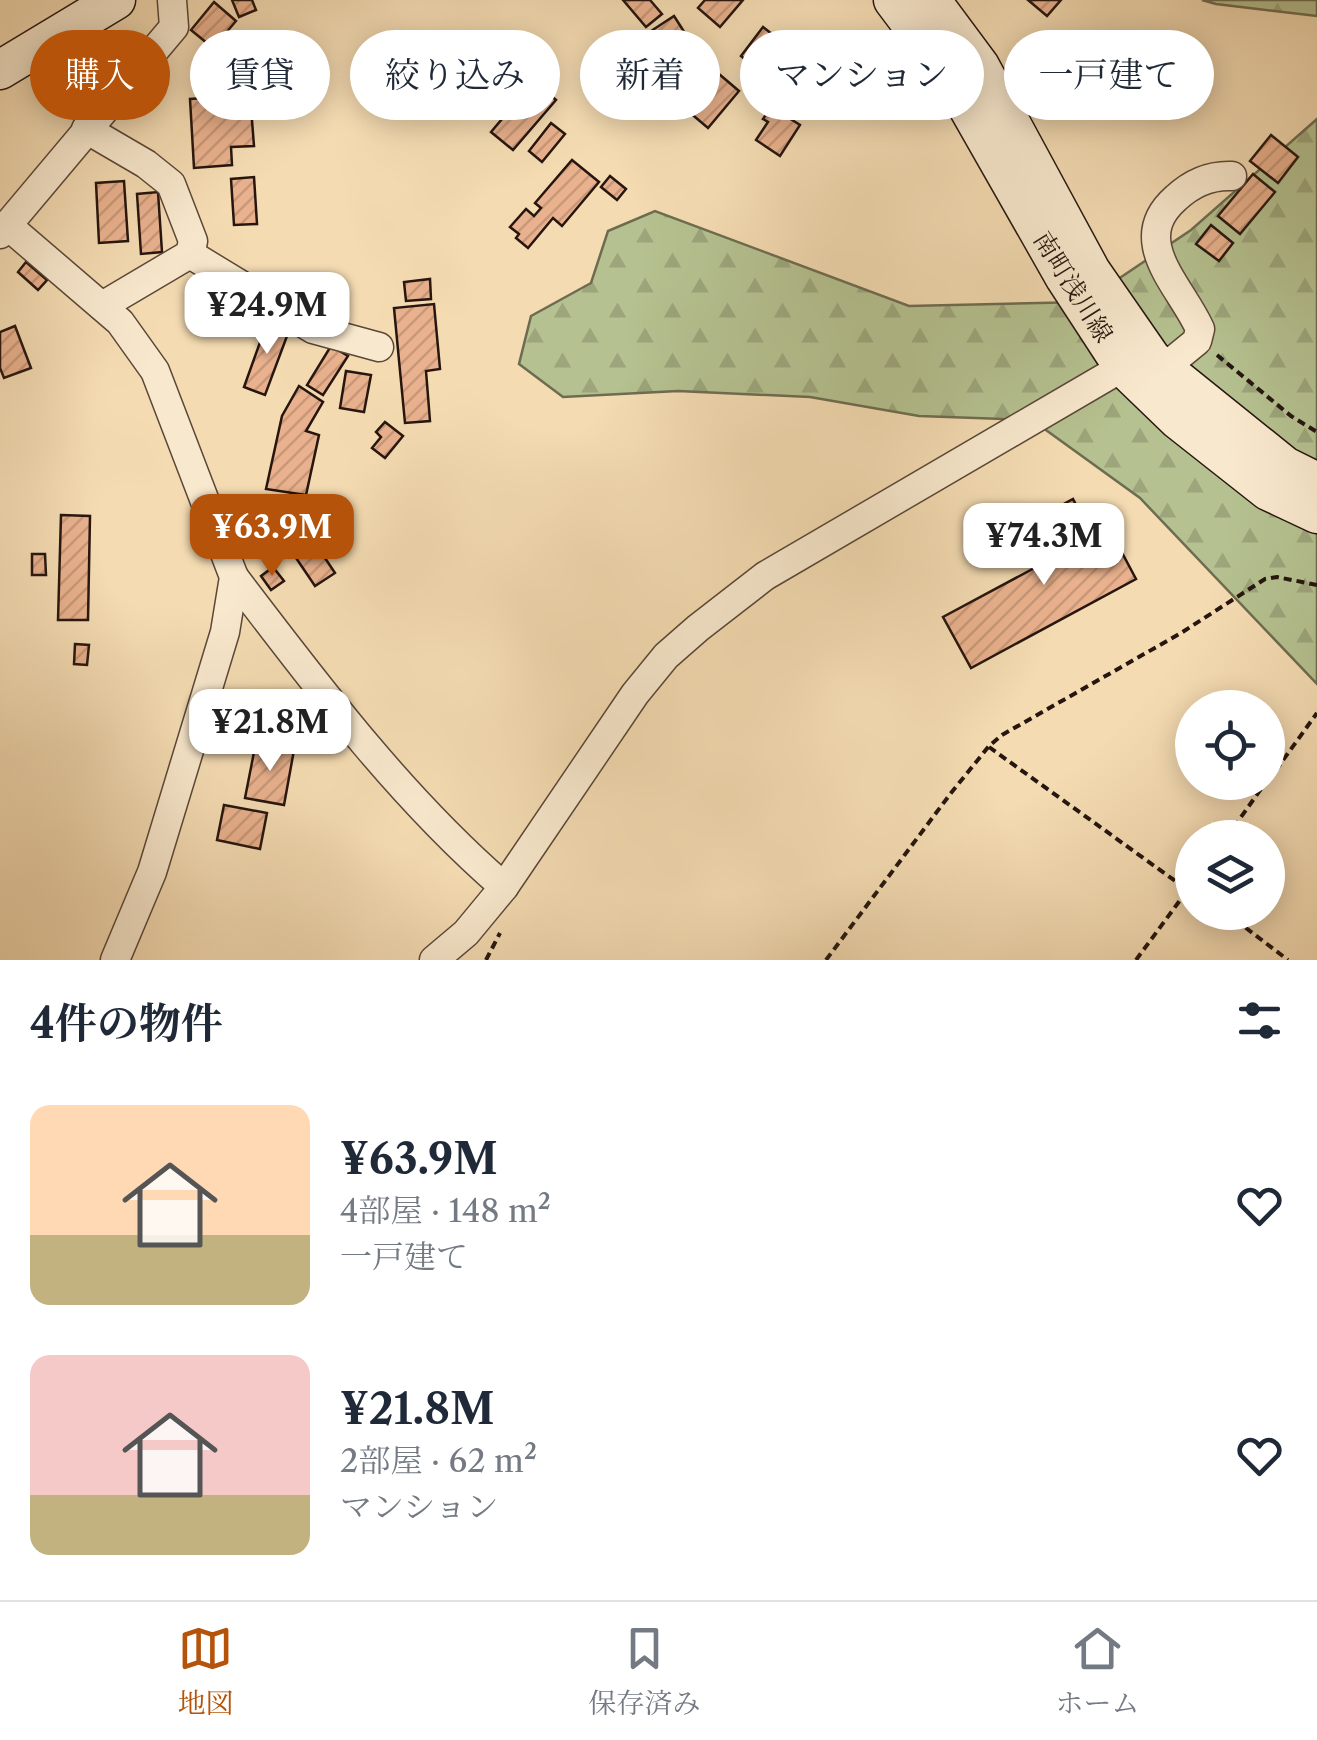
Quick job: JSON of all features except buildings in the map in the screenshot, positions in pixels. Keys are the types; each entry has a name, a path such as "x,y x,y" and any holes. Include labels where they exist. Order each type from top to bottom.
{"street":[{"path":"0,70 116,0"},
{"path":"172,0 174,27 4,229 120,322 155,371 234,577 316,685 386,768 470,858 504,887"},
{"name":"南町浅川線","path":"894,0 950,76 1065,278 1124,367 1178,420 1268,491 1317,514"},
{"name":"南町浅川線","path":"931,0 980,66 1091,271 1152,359 1285,466 1317,482"},
{"path":"86,129 172,184 193,242 190,254 102,306"},
{"path":"1164,368 1199,338 1200,327 1174,287 1155,240 1157,220 1172,200 1195,184 1216,175 1232,176"},
{"path":"190,254 312,328 379,347"},
{"path":"434,960 466,933 504,887 636,694 666,656 698,628 765,576 1124,367"},
{"path":"115,960 152,872 225,632 234,577"}],"path":[{"path":"1199,338 1260,391 1317,432"},
{"path":"826,960 989,746 1002,735 1182,633 1265,580 1277,577 1317,585"},
{"path":"1285,757 1317,713"},
{"path":"989,746 1175,881"},
{"path":"1136,960 1175,911"},
{"path":"1249,930 1288,960"}],"green space":[{"path":"1202,0 1317,0 1317,16 1216,4"},
{"path":"1317,119 1317,684 1140,498 1032,420 919,416 810,397 678,391 563,397 519,364 531,316 591,283 608,231 655,211 909,306 1084,302 1191,230"}]}
